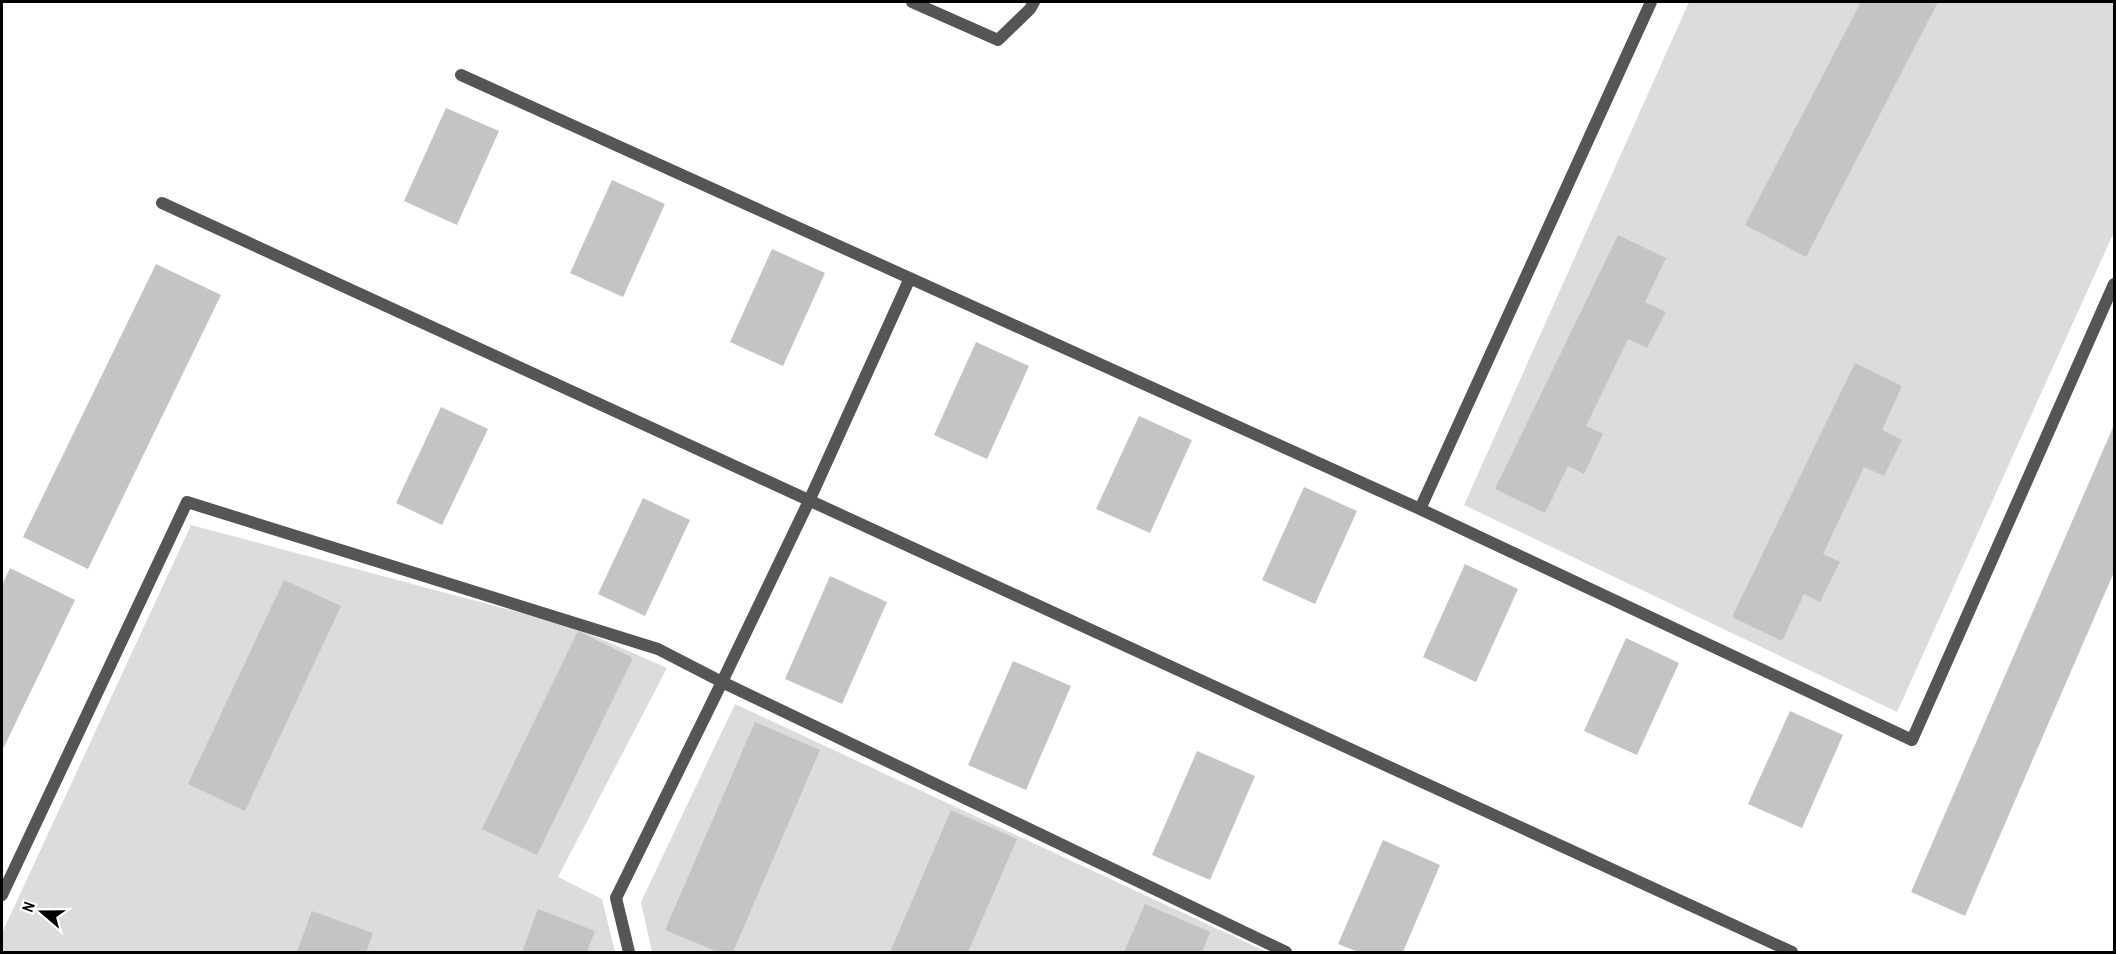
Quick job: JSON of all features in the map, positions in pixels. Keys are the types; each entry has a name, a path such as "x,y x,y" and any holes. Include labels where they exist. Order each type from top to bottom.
{"street":[{"path":"912,2 998,40 1030,9 1034,2"},
{"path":"1420,509 1651,2"},
{"path":"461,75 1420,509 1912,740 2115,284"},
{"path":"162,203 1792,952"},
{"path":"629,952 616,898 809,501 910,279"},
{"path":"2,896 187,502 657,649 1286,952"}],"shaded area":[{"path":"1689,2 2114,2 2114,232 1897,712 1464,505"},
{"path":"191,525 574,627 667,668 558,877 602,899 615,952 2,952 2,933"},
{"path":"735,704 1267,952 652,952 641,902"}],"building":[{"path":"1861,2 1938,2 1806,257 1745,225"},
{"path":"446,108 499,131 457,225 404,201"},
{"path":"612,180 665,204 623,297 570,273"},
{"path":"1618,235 1666,258 1645,302 1666,312 1647,348 1628,339 1586,426 1603,434 1584,474 1568,466 1545,513 1495,489"},
{"path":"772,249 825,273 783,366 730,342"},
{"path":"156,264 221,295 88,569 23,537"},
{"path":"976,342 1029,366 987,459 934,435"},
{"path":"1855,363 1902,386 1882,430 1902,440 1884,476 1864,467 1823,554 1840,562 1820,602 1804,594 1782,641 1732,617"},
{"path":"441,407 488,429 442,525 396,503"},
{"path":"1139,416 1192,440 1150,533 1096,509"},
{"path":"2114,425 2114,572 1965,916 1911,892"},
{"path":"1304,487 1357,511 1315,604 1262,580"},
{"path":"643,498 690,520 645,616 598,594"},
{"path":"1465,564 1518,589 1476,682 1423,657"},
{"path":"10,568 75,600 2,751 2,585"},
{"path":"830,576 887,602 842,704 785,679"},
{"path":"284,580 341,606 245,811 188,784"},
{"path":"578,631 633,658 537,855 482,829"},
{"path":"1626,638 1679,663 1637,755 1584,731"},
{"path":"1013,661 1071,686 1026,790 968,765"},
{"path":"1790,711 1843,735 1802,828 1748,804"},
{"path":"755,722 820,750 733,952 718,952 665,930"},
{"path":"1197,751 1255,776 1210,880 1152,855"},
{"path":"951,810 1017,839 968,952 890,952"},
{"path":"1383,840 1440,865 1403,952 1358,952 1338,944"},
{"path":"1145,904 1210,932 1202,952 1124,952"},
{"path":"538,909 595,931 587,952 522,952"},
{"path":"312,911 373,933 366,952 297,952"}]}
